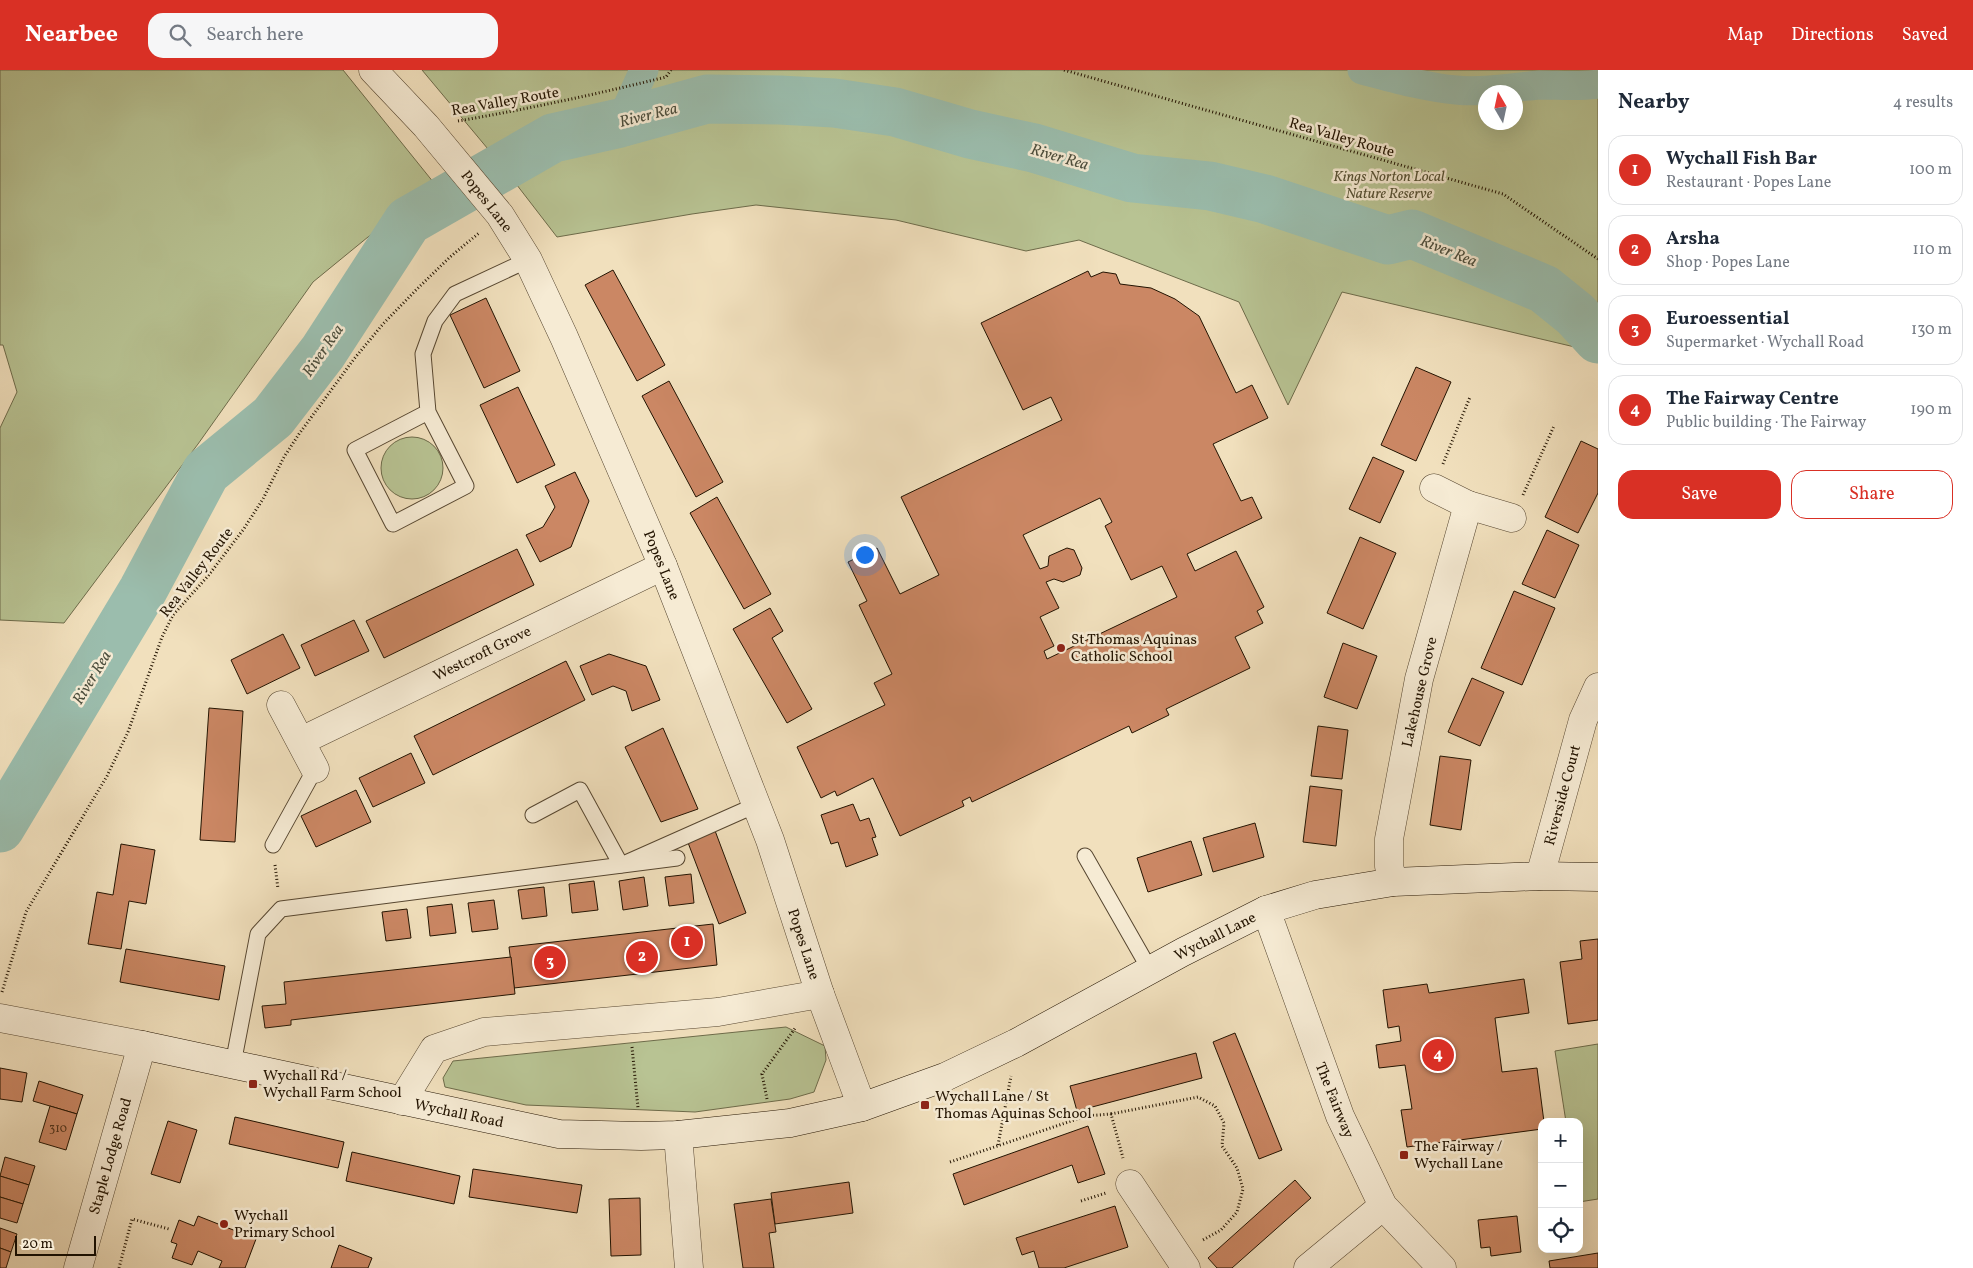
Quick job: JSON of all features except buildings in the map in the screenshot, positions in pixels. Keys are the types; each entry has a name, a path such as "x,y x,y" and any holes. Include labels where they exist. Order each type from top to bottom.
{"street":[{"name":"Popes Lane","path":"373,70 433,134 497,211 522,250 564,337 663,566 770,840 820,994 862,1108"},
{"path":"1434,488 1468,506 1512,518"},
{"name":"Lakehouse Grove","path":"1393,882 1389,866 1389,839 1418,689 1468,506"},
{"name":"Westcroft Grove","path":"301,741 663,566"},
{"name":"Riverside Court","path":"1540,876 1583,720 1598,687"},
{"path":"281,705 315,768"},
{"name":"Wychall Lane","path":"862,1108 945,1077 1016,1043 1150,970 1266,910 1314,895 1393,882 1540,876 1598,877"},
{"name":"The Fairway","path":"1266,910 1340,1116 1383,1206 1442,1268"},
{"path":"402,1101 434,1049 484,1032 718,1012 820,994"},
{"name":"Wychall Road","path":"0,1018 142,1045 559,1134 678,1135 790,1123 862,1108"},
{"name":"Staple Lodge Road","path":"78,1268 142,1045"},
{"path":"678,1135 690,1268"},
{"path":"1130,1184 1181,1261"},
{"path":"1308,1268 1383,1206"}],"lane":[{"path":"428,412 355,450 393,524 466,486 428,412 423,354 435,321 455,294 522,250"},
{"path":"273,845 315,768"},
{"path":"534,815 580,790 622,865"},
{"path":"622,865 756,805"},
{"path":"1085,856 1150,970"},
{"path":"233,1064 258,934 281,909 677,858"}],"path":[{"name":"Rea Valley Route","path":"433,134 666,77 671,70"},
{"name":"Rea Valley Route","path":"1064,70 1503,194 1598,259"},
{"name":"Rea Valley Route","path":"0,1000 6,973 26,912 107,776 128,732 162,637 173,615 208,576 243,530 262,500 284,457 354,359 383,324 497,211"},
{"path":"1434,488 1470,397"},
{"path":"1512,518 1554,426"},
{"path":"273,845 281,909"},
{"path":"771,1124 762,1074 820,994"},
{"path":"629,1020 641,1136"},
{"path":"950,1162 1086,1116 1111,1114 1198,1097 1215,1106 1224,1123 1222,1146 1237,1168 1243,1189 1238,1212 1221,1230 1181,1261"},
{"path":"998,1145 1007,1099"},
{"path":"1111,1114 1130,1184"},
{"path":"119,1268 132,1220 169,1229"}],"green space":[{"path":"0,70 343,70 434,183 313,282 198,444 64,623 0,620 0,428 17,392 3,345 0,345"},
{"name":"Kings Norton Local Nature Reserve","path":"422,70 1598,70 1598,359 1579,348 1342,292 1288,405 1239,302 1079,240 1026,251 896,220 756,205 557,237 503,167"},
{"path":"412,437 424,440 434,446 440,456 443,468 440,480 434,490 424,496 412,499 400,496 390,490 384,480 381,468 384,456 390,446 400,440"},
{"path":"786,1027 825,1046 826,1060 814,1092 790,1099 695,1112 526,1105 445,1087 443,1078 453,1061"},
{"path":"1598,1044 1598,1199 1583,1201 1583,1118 1565,1118 1555,1051"}],"waterway":[{"path":"620,123 644,70"},
{"path":"1362,70 1444,89 1466,91 1540,85 1577,86 1598,84"},
{"name":"River Rea","path":"0,828 143,590 206,472 273,417 323,352 408,221 553,138 620,123 707,99 834,103 895,112 970,134 1034,148 1132,178 1210,186 1265,199 1388,240 1412,234 1544,289 1575,314 1598,339"}],"place":[{"name":"St Thomas Aquinas Catholic School","path":"1061,648"},
{"name":"Wychall Fish Bar","path":"687,942"},
{"name":"Arsha","path":"642,957"},
{"name":"Euroessential","path":"550,962"},
{"name":"The Fairway Centre","path":"1438,1055"},
{"name":"Wychall Rd / Wychall Farm School","path":"253,1084"},
{"name":"Wychall Lane / St Thomas Aquinas School","path":"925,1105"},
{"name":"The Fairway / Wychall Lane","path":"1404,1155"},
{"name":"Wychall Primary School","path":"224,1224"}]}
